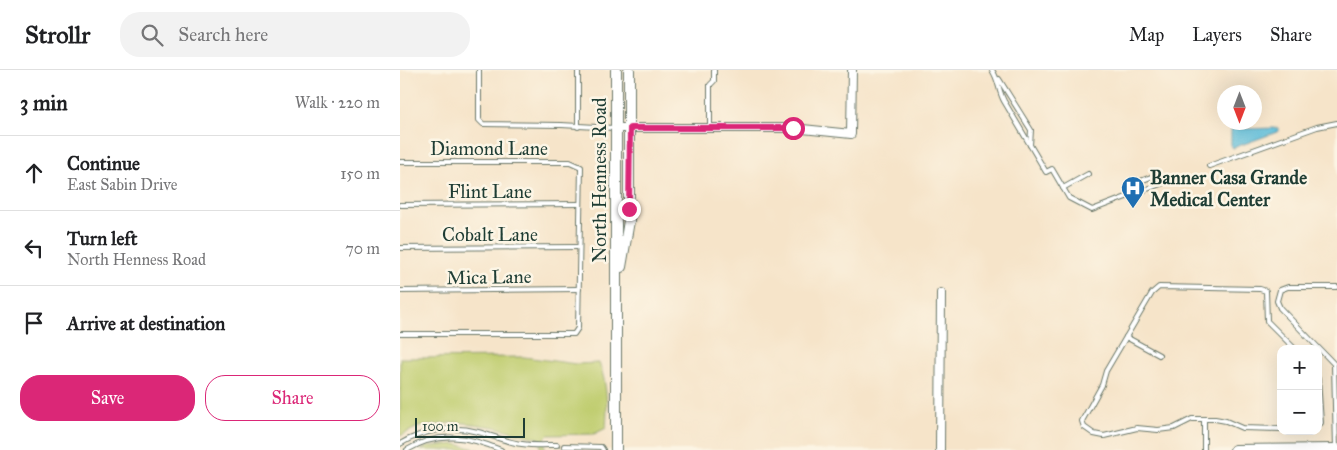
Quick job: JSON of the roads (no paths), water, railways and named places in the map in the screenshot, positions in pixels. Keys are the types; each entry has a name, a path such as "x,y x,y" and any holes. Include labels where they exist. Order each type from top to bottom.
{"street":[{"name":"North Henness Road","path":"616,70 616,450"},
{"name":"North Henness Road","path":"617,290 628,221 629,70"},
{"path":"616,128 793,128 851,134 852,70"},
{"path":"940,450 941,293"},
{"path":"1235,450 1336,449"}],"lane":[{"path":"478,70 480,123 616,128"},
{"path":"578,70 578,127"},
{"path":"710,128 710,85 714,82 714,70"},
{"path":"992,70 1031,130 1030,145"},
{"path":"998,78 998,91 1046,172 1052,169 1069,198 1092,210 1180,177"},
{"path":"1208,166 1317,127 1337,123"},
{"name":"Diamond Lane","path":"400,162 570,162 581,167 580,204"},
{"path":"1063,188 1088,174"},
{"path":"1130,196 1133,184 1156,175 1171,181"},
{"path":"400,334 574,334 578,328 580,204"},
{"name":"Flint Lane","path":"400,205 580,204"},
{"name":"Cobalt Lane","path":"400,248 579,247"},
{"path":"1277,429 1242,428 1226,421 1215,419 1192,419 1174,428 1137,428 1104,436 1094,434 1084,427 1082,421 1102,385 1106,371 1152,293 1159,287 1266,291 1267,321 1291,345"},
{"path":"1336,449 1334,364 1280,308 1277,301 1280,290 1288,287 1337,287"},
{"name":"Mica Lane","path":"400,291 579,289"},
{"path":"1126,337 1159,355"},
{"path":"1204,420 1204,450"},
{"path":"400,444 410,438 428,432 448,429 476,431 543,448 557,445"},
{"path":"407,450 426,441 455,438 480,441 501,450"},
{"path":"564,446 601,447 603,450"}],"water":[{"path":"1262,128 1278,128 1279,130 1233,148 1231,146 1231,130 1262,130"}],"place":[{"name":"Banner Casa Grande Medical Center","path":"1133,209"}]}
